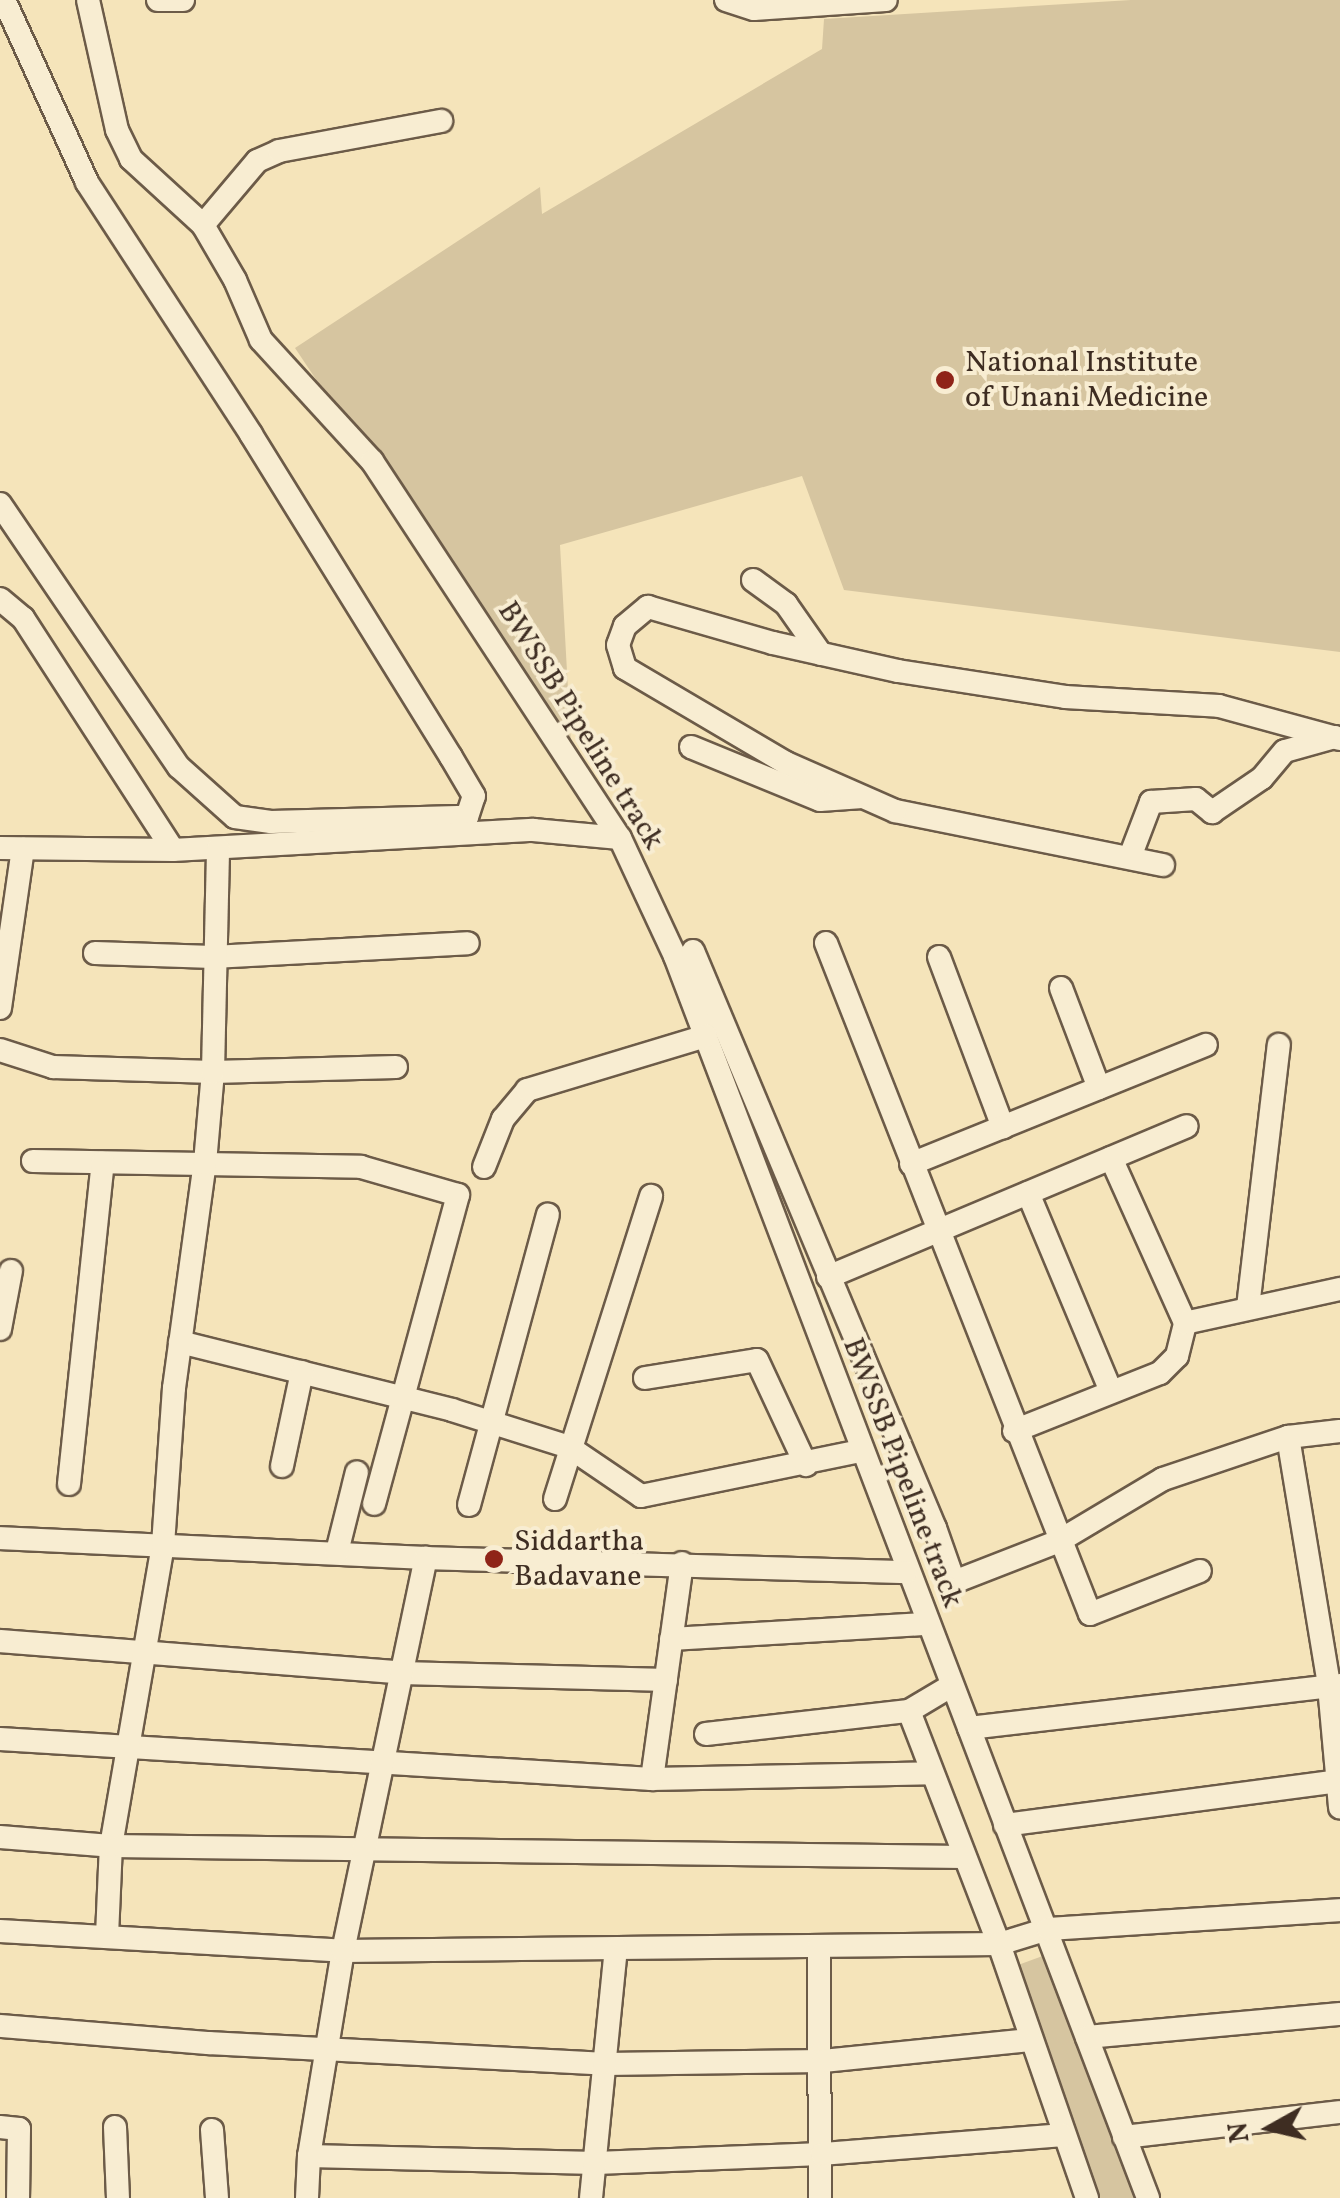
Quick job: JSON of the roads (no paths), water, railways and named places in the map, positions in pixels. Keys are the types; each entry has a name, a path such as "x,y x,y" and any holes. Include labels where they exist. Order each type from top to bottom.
{"street":[{"path":"0,504 179,767 235,817 271,822 467,817 474,796 251,434 87,182 4,0"},
{"name":"BWSSB Pipeline track","path":"88,0 123,146 140,170 202,225 272,356 372,461 620,838 662,924 1148,2198"},
{"path":"158,0 183,0"},
{"path":"726,0 754,10 886,0"},
{"path":"202,225 257,161 280,151 440,122"},
{"path":"753,580 786,604 821,654"},
{"path":"0,599 23,618 173,850"},
{"path":"1163,864 896,811 786,764 625,668 618,645 625,626 648,607 821,654 1065,697 1219,706 1337,738"},
{"path":"1130,857 1151,802 1196,799 1212,812 1262,778 1285,751 1337,738"},
{"path":"692,747 820,800 862,797"},
{"path":"0,1008 12,849 173,850 533,830 620,838"},
{"path":"107,1936 111,1846 148,1653 163,1546 180,1342 205,1163 213,1072 218,848"},
{"path":"95,953 213,957 468,943"},
{"path":"826,944 1014,1431 1090,1614 1200,1571"},
{"path":"693,951 935,1528 954,1582 1059,1541 1163,1479 1288,1436 1340,1431"},
{"path":"939,957 1003,1126"},
{"path":"1061,988 1099,1088"},
{"path":"484,1167 503,1119 528,1090 706,1036"},
{"path":"911,1164 1206,1045"},
{"path":"1248,1307 1279,1045"},
{"path":"0,1050 53,1067 213,1072 396,1067"},
{"path":"828,1276 1187,1126"},
{"path":"1014,1431 1168,1368 1178,1356 1185,1323 1111,1158"},
{"path":"34,1161 361,1167 458,1195 374,1504"},
{"path":"69,1484 103,1163"},
{"path":"1028,1192 1111,1391"},
{"path":"554,1499 650,1196"},
{"path":"469,1506 548,1215"},
{"path":"0,1329 11,1271"},
{"path":"1185,1323 1340,1289"},
{"path":"180,1342 400,1397 569,1447 641,1496 806,1465 861,1450"},
{"path":"645,1378 757,1360 806,1465"},
{"path":"282,1466 302,1372"},
{"path":"1288,1436 1335,1685 1340,1808"},
{"path":"336,1552 357,1472"},
{"path":"896,1545 935,1528"},
{"path":"0,1538 426,1558 906,1572"},
{"path":"307,2198 309,2156 343,1950 426,1558"},
{"path":"652,1778 682,1563"},
{"path":"671,1639 927,1624"},
{"path":"0,1641 403,1673 666,1680"},
{"path":"969,1728 1335,1685"},
{"path":"706,1734 910,1710 952,1686"},
{"path":"910,1710 1087,2198"},
{"path":"0,1739 652,1778 932,1773"},
{"path":"1005,1825 1339,1781"},
{"path":"0,1837 111,1846 963,1857"},
{"path":"0,1931 343,1950 819,1947 998,1944 1048,1929 1340,1910"},
{"path":"819,1947 820,2198"},
{"path":"591,2198 616,1948"},
{"path":"1088,2036 1340,2014"},
{"path":"0,2026 326,2050 606,2064 822,2061 1030,2040"},
{"path":"1124,2137 1340,2112"},
{"path":"0,2126 19,2129 18,2198"},
{"path":"115,2127 118,2198"},
{"path":"212,2130 216,2198"},
{"path":"309,2156 596,2163 822,2154 1062,2134"}],"place":[{"name":"National Institute of Unani Medicine","path":"945,380"},
{"name":"Siddartha Badavane","path":"494,1559"}]}
